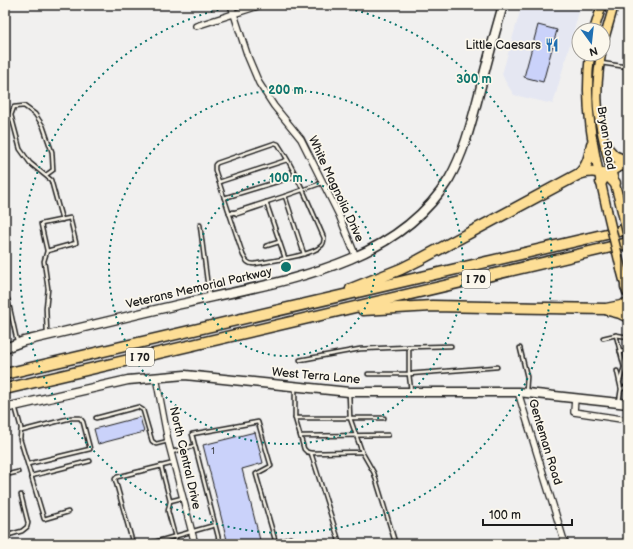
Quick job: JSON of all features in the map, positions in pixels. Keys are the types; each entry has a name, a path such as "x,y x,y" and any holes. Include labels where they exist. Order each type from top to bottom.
{"highway":[{"path":"327,299 419,260 579,174 584,170 588,163 592,144"},
{"path":"606,147 619,159 628,163"},
{"path":"604,174 628,163"},
{"path":"579,174 591,171 604,174 615,183"},
{"name":"I 70","path":"5,374 628,228"},
{"name":"I 70","path":"5,389 628,243"},
{"path":"324,314 432,306 606,309 622,306 628,303"},
{"path":"606,309 628,317"}],"main road":[{"path":"597,22 602,5"},
{"path":"609,22 614,5"},
{"name":"Bryan Road","path":"590,62 588,113 592,144 604,174"},
{"name":"Bryan Road","path":"600,63 597,88 598,110 606,147 604,174 607,210 627,290"},
{"name":"Bryan Road","path":"615,183 628,237"}],"street":[{"name":"White Magnolia Drive","path":"231,5 248,57 259,83 274,106 301,139 339,215 356,257"},
{"path":"196,26 261,5"},
{"name":"Veterans Memorial Parkway","path":"5,348 18,343 47,336 296,278 356,257 394,236 415,219 435,198 453,172 468,135 503,5"},
{"name":"West Terra Lane","path":"5,408 128,380 185,375 349,392 522,393 624,404"},
{"name":"North Central Drive","path":"156,377 168,441 195,544"},
{"name":"Genteman Road","path":"522,393 565,544"},
{"path":"575,398 574,412 628,420"}],"lane":[{"path":"600,63 628,67"},
{"path":"46,175 53,170 53,158 43,126 35,114 24,106 14,107 11,115 20,149 30,163 51,180 62,220"},
{"path":"275,143 278,144 287,160 296,176 324,238 323,244 317,249 304,254 254,264 248,262 243,255 229,214 215,170 215,165 275,143"},
{"path":"219,182 287,160"},
{"path":"224,198 296,176"},
{"path":"229,214 267,203 323,182"},
{"path":"285,196 304,254"},
{"path":"267,203 285,258"},
{"path":"47,250 76,243 70,218 41,224 47,250 44,261 48,289 46,308 47,336"},
{"path":"200,225 209,298"},
{"path":"266,246 280,242"},
{"path":"5,297 8,300 18,343"},
{"path":"603,338 616,335 628,337"},
{"path":"616,335 624,367 620,381"},
{"path":"300,360 360,349 450,346"},
{"path":"409,347 411,393"},
{"path":"520,348 527,377 522,393"},
{"path":"620,352 628,350"},
{"path":"368,374 409,374 498,367"},
{"path":"617,371 624,404"},
{"path":"622,389 628,385"},
{"path":"295,387 295,418 304,449 307,452 362,452"},
{"path":"349,392 350,418 362,452 374,473 395,542 392,544"},
{"path":"15,406 21,431 20,439 44,518 68,512"},
{"path":"96,418 138,407 143,410 152,441 156,444 168,441"},
{"path":"21,431 70,418 80,418 83,422 90,449 28,464"},
{"path":"295,418 384,418"},
{"path":"220,544 192,434 258,422 271,466 256,474 276,543 290,538 291,544"},
{"path":"301,436 388,435"},
{"path":"172,452 194,446"},
{"path":"311,453 340,544"},
{"path":"31,476 90,461"},
{"path":"133,544 115,479 175,463"},
{"path":"161,466 170,501 168,511 177,544"},
{"path":"5,476 18,472"},
{"path":"5,536 25,530 27,527 28,523 21,495"},
{"path":"170,501 182,498"},
{"path":"148,544 215,525"}],"shaded area":[{"path":"522,5 581,5 576,22 571,22 571,40 553,104 514,95 502,74"},
{"path":"628,24 628,61 623,61"}],"building":[{"path":"538,25 557,30 543,82 524,77"},
{"path":"140,417 144,432 98,444 94,429"},
{"path":"255,432 263,463 242,469 261,544 228,544 203,445"}],"place":[{"name":"Little Caesars","path":"552,45"}]}
